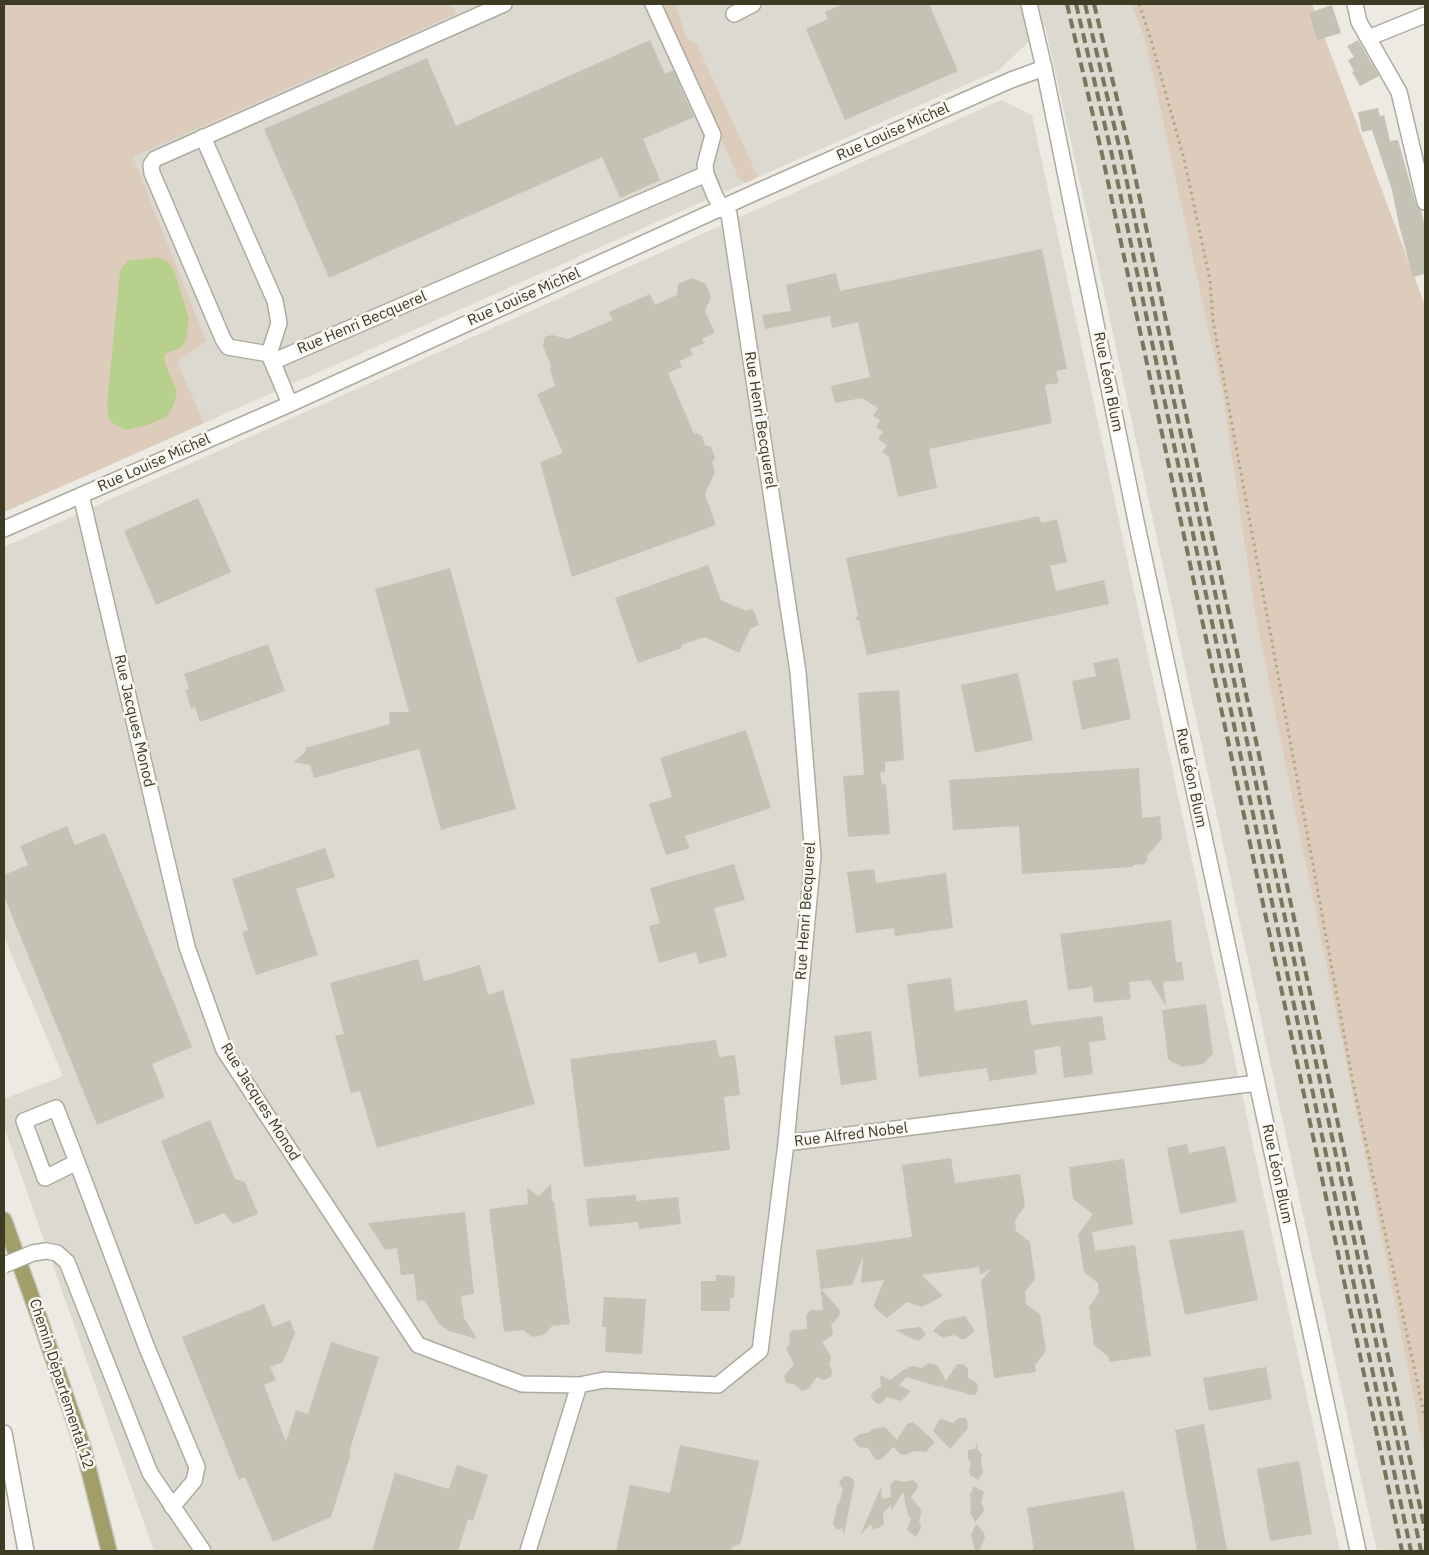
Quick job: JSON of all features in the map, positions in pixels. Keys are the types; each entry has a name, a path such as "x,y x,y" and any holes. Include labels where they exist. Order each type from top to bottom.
{"main road":[{"name":"Chemin Départemental 12","path":"4,1220 42,1323 84,1447 109,1551"}],"street":[{"path":"270,358 228,347 223,339 152,173 151,165 155,159 203,137 504,4"},
{"path":"653,4 713,135 706,165 706,174"},
{"path":"734,14 753,4"},
{"name":"Rue Léon Blum","path":"1029,4 1044,68 1137,526 1358,1551"},
{"path":"1355,4 1359,22 1399,92 1425,202"},
{"path":"1368,38 1425,15"},
{"name":"Rue Louise Michel","path":"4,529 290,404 1010,80 1044,68"},
{"path":"203,137 275,301 280,323 270,358 290,404"},
{"name":"Rue Henri Becquerel","path":"270,358 706,174 715,196 722,208 729,214 798,672 814,856 786,1143"},
{"name":"Rue Jacques Monod","path":"81,495 187,947 224,1050 418,1345 522,1384 579,1385"},
{"name":"Rue Alfred Nobel","path":"579,1385 604,1380 718,1385 760,1350 786,1143 1257,1083"},
{"path":"77,1162 45,1178 24,1122 56,1108 77,1162 147,1348 197,1467 194,1481 172,1507"},
{"path":"4,1265 33,1253 46,1251 57,1253 67,1262 150,1473 203,1551"},
{"path":"528,1551 579,1385"},
{"path":"4,1434 26,1551"}],"path":[{"path":"1139,4 1152,40 1184,158 1210,280 1213,320 1353,1083 1425,1418"}],"shaded area":[{"path":"4,4 1131,4 1145,40 1223,397 1255,614 1425,1458 1425,1551 1377,1551 1045,26 999,70 4,512"},
{"path":"4,4 451,4 456,14 133,157 206,341 177,362 204,423 4,512"},
{"path":"663,4 678,4 676,6 687,39 697,45 758,177 746,183 739,179"},
{"path":"1131,4 1312,4 1425,305 1425,1458 1255,614 1223,397 1145,40"},
{"path":"1001,100 1032,115 1340,1551 154,1551 4,1127 4,1099 63,1076 4,939 4,547"},
{"path":"159,257 169,263 174,270 189,319 186,339 182,347 165,354 164,360 177,392 174,404 167,416 148,425 125,430 109,419 107,405 120,271 127,261"}],"building":[{"path":"844,4 929,4 958,71 845,120 806,29 828,19 825,12"},
{"path":"1332,5 1341,33 1317,40 1309,13"},
{"path":"650,40 665,74 673,70 694,117 643,139 660,180 620,198 602,157 329,278 264,129 427,58 456,126"},
{"path":"1358,40 1379,76 1360,86 1348,60 1354,57 1347,46"},
{"path":"1378,108 1380,116 1384,115 1390,141 1398,140 1416,204 1421,210 1425,227 1425,274 1413,277 1392,190 1372,130 1362,132 1358,112"},
{"path":"1042,249 1067,369 1056,371 1059,383 1045,385 1052,423 929,449 937,488 898,497 889,457 882,452 887,445 878,439 883,432 876,427 880,420 873,416 878,408 862,398 835,403 831,386 870,377 858,322 832,328 830,316 765,329 762,315 791,311 786,285 836,273 840,291"},
{"path":"692,278 706,284 711,297 705,311 715,333 702,339 704,343 690,349 693,355 679,361 682,367 668,373 694,434 697,433 702,436 705,445 711,447 715,458 712,463 715,472 705,494 716,525 572,577 540,462 563,453 537,394 555,386 550,369 551,365 543,346 545,337 552,335 568,339 613,320 609,312 650,294 655,305 677,295 678,284"},
{"path":"198,498 231,572 156,605 124,531"},
{"path":"1039,516 1041,523 1057,519 1067,562 1050,566 1056,591 1104,580 1109,604 867,655 859,621 855,619 858,615 846,558"},
{"path":"708,565 721,600 746,611 753,609 759,625 751,628 739,653 705,637 681,645 682,648 638,663 615,598"},
{"path":"450,568 516,809 441,830 419,749 314,778 310,765 294,762 306,751 305,748 390,724 389,712 409,712 375,589"},
{"path":"268,644 285,691 200,722 195,707 191,708 185,690 189,689 184,674"},
{"path":"1118,658 1131,719 1082,730 1072,681 1096,676 1093,663"},
{"path":"1018,673 1033,740 975,753 961,685"},
{"path":"899,690 904,760 885,762 885,772 880,773 882,785 886,784 890,834 848,837 843,776 864,775 858,693"},
{"path":"746,730 771,808 685,836 690,848 666,855 649,804 672,797 660,758"},
{"path":"1139,768 1142,818 1160,816 1162,839 1147,856 1148,860 1144,864 1133,865 1133,867 1022,874 1019,826 953,830 949,780"},
{"path":"67,826 75,845 105,833 192,1047 152,1064 165,1097 97,1125 4,896 4,875 28,865 20,846"},
{"path":"325,848 335,877 296,889 318,955 256,975 242,932 248,930 232,879"},
{"path":"734,864 745,900 714,908 727,956 699,964 696,952 659,963 649,926 660,923 650,888"},
{"path":"874,869 876,883 946,873 953,928 895,936 894,928 856,933 847,872"},
{"path":"1171,920 1176,962 1182,962 1184,980 1163,982 1166,1006 1150,980 1129,982 1131,999 1094,1003 1092,987 1068,990 1060,934"},
{"path":"418,959 424,981 480,965 488,995 503,990 535,1104 377,1148 360,1091 351,1093 335,1036 344,1034 330,983"},
{"path":"951,978 955,1011 1027,1000 1031,1025 1102,1016 1106,1040 1089,1042 1093,1074 1064,1078 1060,1046 1034,1050 1037,1074 989,1081 987,1068 919,1077 907,984"},
{"path":"1206,1004 1213,1054 1203,1064 1182,1067 1173,1063 1168,1059 1162,1010"},
{"path":"871,1031 877,1080 841,1085 834,1036"},
{"path":"716,1040 719,1057 735,1055 740,1095 724,1097 730,1150 584,1167 570,1059"},
{"path":"210,1120 235,1179 245,1182 258,1214 233,1224 224,1213 195,1225 161,1141"},
{"path":"1187,1144 1189,1153 1225,1146 1237,1202 1180,1214 1167,1148"},
{"path":"951,1158 955,1183 1020,1174 1025,1206 1015,1220 1016,1231 1030,1242 1035,1279 1025,1292 1026,1304 1040,1314 1046,1351 1035,1365 1036,1372 994,1378 981,1281 992,1268 980,1275 979,1267 922,1275 943,1296 922,1307 907,1302 887,1318 874,1305 884,1280 861,1283 863,1257 852,1285 821,1289 840,1312 831,1325 832,1336 822,1342 831,1357 829,1365 832,1371 831,1377 824,1380 817,1377 808,1389 802,1391 794,1384 786,1383 784,1376 794,1364 786,1349 790,1343 790,1332 807,1329 806,1316 808,1312 811,1310 823,1310 816,1250 912,1237 902,1165"},
{"path":"1124,1159 1133,1224 1092,1232 1095,1251 1135,1245 1151,1356 1109,1362 1109,1357 1094,1345 1089,1307 1099,1293 1098,1283 1084,1272 1078,1235 1093,1214 1073,1199 1069,1167"},
{"path":"551,1184 570,1324 552,1326 544,1335 532,1337 523,1330 504,1332 489,1209 528,1204 527,1188 539,1196"},
{"path":"636,1195 636,1201 678,1197 681,1224 639,1229 638,1222 589,1227 586,1199"},
{"path":"465,1212 474,1294 461,1296 464,1318 477,1339 449,1331 440,1325 424,1300 417,1301 414,1274 401,1275 397,1248 385,1250 368,1223"},
{"path":"1243,1230 1258,1300 1185,1315 1169,1240"},
{"path":"716,1275 735,1276 734,1298 730,1298 730,1311 701,1311 701,1281 716,1281"},
{"path":"604,1297 646,1299 642,1354 605,1352 606,1327 602,1327"},
{"path":"264,1304 273,1327 290,1320 295,1333 283,1362 270,1367 276,1380 264,1385 286,1442 296,1410 308,1414 331,1342 379,1357 331,1517 273,1542 245,1477 239,1480 182,1337"},
{"path":"965,1316 975,1331 965,1339 954,1335 943,1338 933,1331 943,1321"},
{"path":"920,1327 926,1334 920,1340 915,1340 895,1330"},
{"path":"930,1363 937,1365 946,1381 957,1364 965,1365 968,1369 968,1378 977,1383 978,1389 976,1394 971,1395 964,1393 964,1391 961,1392 942,1387 945,1383 940,1387 906,1377 899,1385 911,1391 901,1401 887,1397 878,1404 872,1399 873,1392 881,1387 880,1375 890,1380 908,1367 921,1368"},
{"path":"1266,1367 1272,1399 1209,1411 1203,1378"},
{"path":"959,1418 965,1418 968,1428 950,1449 933,1431 939,1420 942,1419 953,1423"},
{"path":"913,1422 935,1442 926,1452 914,1451 905,1455 893,1447 879,1460 875,1459 868,1448 859,1447 853,1439 873,1429 885,1427 897,1440 907,1424"},
{"path":"1204,1424 1227,1551 1197,1551 1175,1430"},
{"path":"977,1443 978,1450 982,1454 983,1472 978,1480 970,1475 971,1463 968,1459 968,1450 975,1449"},
{"path":"680,1445 759,1461 741,1543 732,1547 731,1551 616,1551 630,1485 670,1493"},
{"path":"1299,1461 1312,1534 1270,1541 1257,1469"},
{"path":"457,1465 488,1475 473,1521 468,1519 458,1551 372,1551 395,1473 449,1489"},
{"path":"848,1476 853,1479 854,1485 844,1534 842,1528 837,1530 833,1524 836,1506 839,1503 843,1490 839,1482 843,1477"},
{"path":"896,1480 904,1482 912,1480 917,1483 918,1487 911,1497 921,1510 919,1521 921,1525 916,1537 907,1530 911,1519 908,1515 903,1492 891,1511 891,1505 883,1513 884,1523 882,1526 873,1530 871,1524 860,1535 881,1487 882,1499 891,1497 890,1486"},
{"path":"974,1486 984,1492 981,1502 984,1509 983,1513 975,1522 970,1512 970,1495"},
{"path":"1124,1491 1135,1551 1034,1551 1027,1508"},
{"path":"976,1524 985,1537 979,1551 975,1551 971,1535"}],"railway":[{"path":"1067,4 1102,154 1402,1551"},
{"path":"1076,4 1111,151 1411,1551"},
{"path":"1085,4 1120,150 1421,1551"},
{"path":"1094,4 1129,148 1425,1530"}]}
